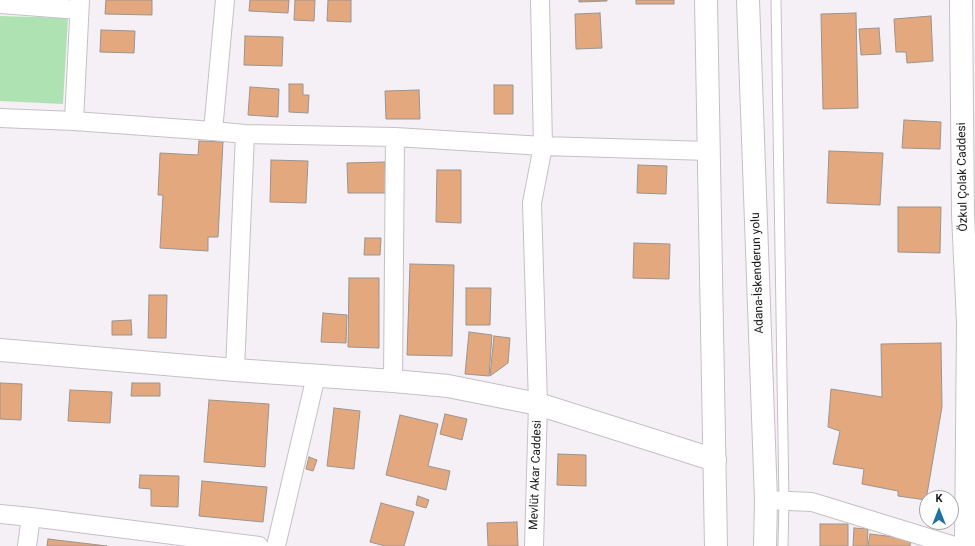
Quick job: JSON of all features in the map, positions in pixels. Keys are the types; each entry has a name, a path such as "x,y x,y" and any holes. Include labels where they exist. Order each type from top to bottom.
{"main road":[{"path":"706,0 716,546"},
{"name":"Adana-İskenderun yolu","path":"748,0 775,500 765,546"},
{"name":"Özkul Çolak Caddesi","path":"961,0 969,215 971,323 966,546"},
{"path":"0,350 448,386 538,404 715,460"}],"street":[{"path":"213,130 225,0"},
{"name":"Mevlüt Akar Caddesi","path":"534,546 538,404 532,203 543,146 538,0"},
{"path":"0,4 80,5 74,121"},
{"path":"0,118 213,130 245,134 395,137 543,146 709,151"},
{"path":"235,370 245,134"},
{"path":"393,381 395,137"},
{"path":"276,546 316,376"},
{"path":"775,500 812,502 955,546"},
{"path":"0,514 259,546"},
{"path":"27,546 31,517"}],"lane":[{"path":"776,0 775,500 783,546"}],"green space":[{"path":"0,16 68,18 63,104 0,101"}],"building":[{"path":"106,0 152,0 152,15 105,14"},
{"path":"250,0 289,0 288,13 249,11"},
{"path":"295,0 315,0 314,21 294,20"},
{"path":"328,0 351,0 351,22 327,21"},
{"path":"579,0 607,0 607,1 579,2"},
{"path":"636,0 674,0 674,4 636,4"},
{"path":"600,13 602,48 576,49 575,14"},
{"path":"856,13 858,108 823,109 821,14"},
{"path":"931,16 933,61 907,63 906,52 896,52 894,19"},
{"path":"879,28 881,54 861,55 859,29"},
{"path":"101,30 135,31 134,53 100,52"},
{"path":"245,36 283,37 282,66 244,65"},
{"path":"289,84 303,84 303,95 309,95 308,113 289,112"},
{"path":"494,85 513,85 513,114 494,114"},
{"path":"250,87 279,89 278,117 248,115"},
{"path":"419,90 420,119 386,119 385,91"},
{"path":"904,120 941,122 940,149 902,148"},
{"path":"199,141 223,142 218,237 208,237 208,251 160,248 163,195 158,195 160,153 198,155"},
{"path":"829,151 883,153 880,205 827,203"},
{"path":"271,160 308,161 306,203 270,202"},
{"path":"385,162 386,193 348,193 347,163"},
{"path":"638,165 667,166 666,194 637,193"},
{"path":"437,170 461,170 461,223 436,222"},
{"path":"898,207 941,207 940,253 898,252"},
{"path":"365,238 381,238 380,255 364,255"},
{"path":"634,243 670,244 669,279 633,278"},
{"path":"410,264 454,265 452,356 407,355"},
{"path":"349,278 379,278 379,348 348,347"},
{"path":"466,288 491,288 490,325 466,325"},
{"path":"149,295 167,295 166,338 148,338"},
{"path":"323,313 347,315 346,343 321,342"},
{"path":"131,320 132,335 112,335 112,321"},
{"path":"469,332 492,335 489,376 465,374"},
{"path":"494,336 510,338 508,363 490,376"},
{"path":"941,343 942,407 928,490 919,490 919,499 898,496 898,491 862,484 864,469 833,464 840,431 828,427 831,389 882,397 881,344"},
{"path":"0,383 22,384 21,420 0,419"},
{"path":"132,383 160,383 160,396 131,396"},
{"path":"70,390 112,392 110,423 68,421"},
{"path":"209,400 269,404 265,467 204,462"},
{"path":"334,408 360,411 354,469 327,466"},
{"path":"445,414 467,419 462,440 440,434"},
{"path":"400,415 438,424 428,466 450,471 446,490 386,475"},
{"path":"558,454 586,455 586,486 557,485"},
{"path":"309,457 317,460 313,471 306,469"},
{"path":"140,475 179,476 178,507 151,506 151,489 139,488"},
{"path":"202,481 267,487 263,522 199,516"},
{"path":"418,496 429,500 426,508 416,505"},
{"path":"381,503 414,512 404,546 385,546 370,542"},
{"path":"517,522 518,546 488,546 487,523"},
{"path":"820,524 848,524 848,546 820,546"},
{"path":"854,528 868,529 867,546 853,546"},
{"path":"870,534 911,539 910,546 868,546"},
{"path":"48,539 107,546 47,546"}]}
